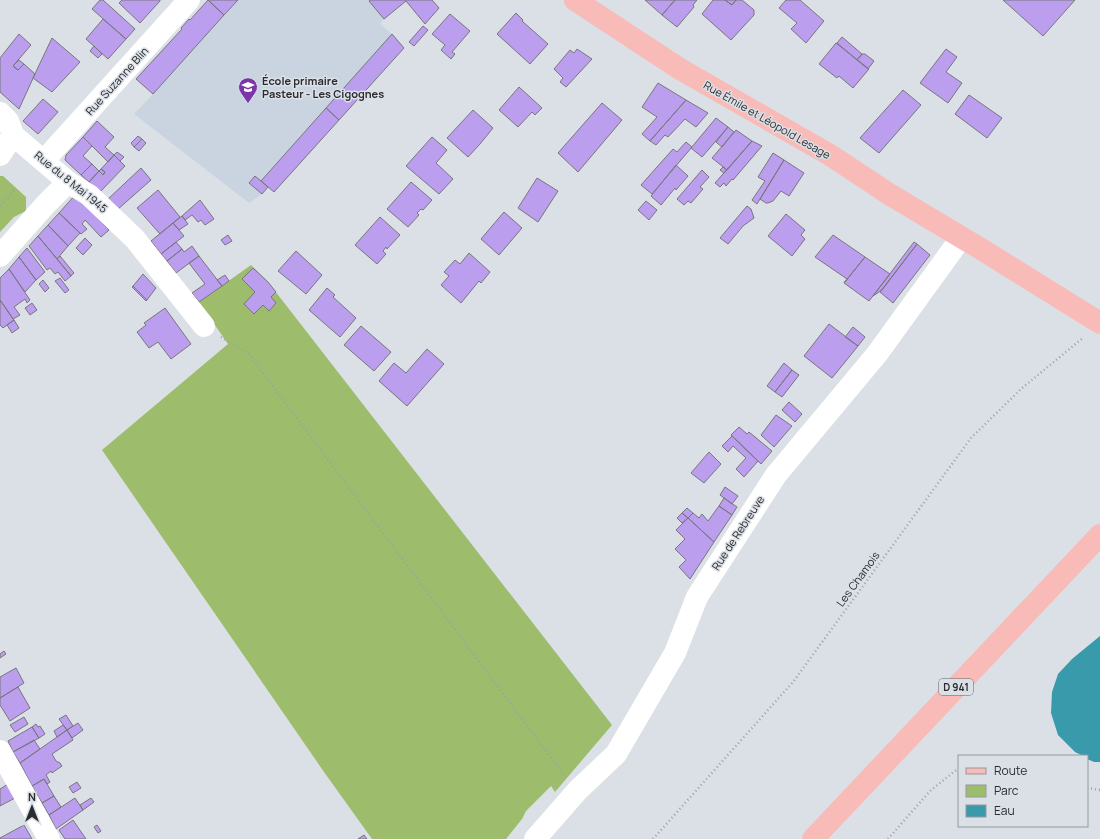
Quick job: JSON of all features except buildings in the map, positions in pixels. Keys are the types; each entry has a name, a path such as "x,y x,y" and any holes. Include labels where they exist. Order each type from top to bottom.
{"main road":[{"name":"Rue Émile et Léopold Lesage","path":"575,0 680,69 830,155 889,194 961,238 1092,330"},
{"name":"D 941","path":"813,839 1100,535"}],"street":[{"name":"Rue Suzanne Blin","path":"42,159 50,155 190,0"},
{"name":"Rue du 8 Mai 1945","path":"0,113 8,121 13,134 68,182 89,195 135,239 204,326"},
{"path":"0,155 13,134"},
{"path":"0,256 46,204 68,182"},
{"name":"Rue de Rebreuve","path":"535,839 578,790 616,754 674,653 698,597 776,475 877,354 961,238"},
{"path":"0,751 49,839"}],"path":[{"path":"0,206 16,188"},
{"path":"204,326 249,354 566,778 578,790"},
{"name":"Les Chamois","path":"653,839 793,682 971,438 1020,389 1092,330"},
{"path":"888,839 930,791 958,770"},
{"path":"1088,788 1100,790"}],"shaded area":[{"name":"École primaire Pasteur - Les Cigognes","path":"208,0 370,0 384,19 380,24 392,34 404,48 274,192 268,187 262,194 249,203 134,114 153,94 136,79"}],"green space":[{"path":"0,176 3,176 26,197 26,211 14,217 0,232"},
{"path":"251,265 268,282 612,725 555,792 551,786 526,811 522,819 506,839 372,839 324,772 102,450 228,344 199,302"}],"water":[{"path":"1100,636 1100,762 1094,762 1088,759 1088,755 1081,755 1075,752 1058,735 1051,713 1052,692 1058,674 1072,659"}],"place":[{"name":"École primaire Pasteur - Les Cigognes","path":"248,104"}]}
